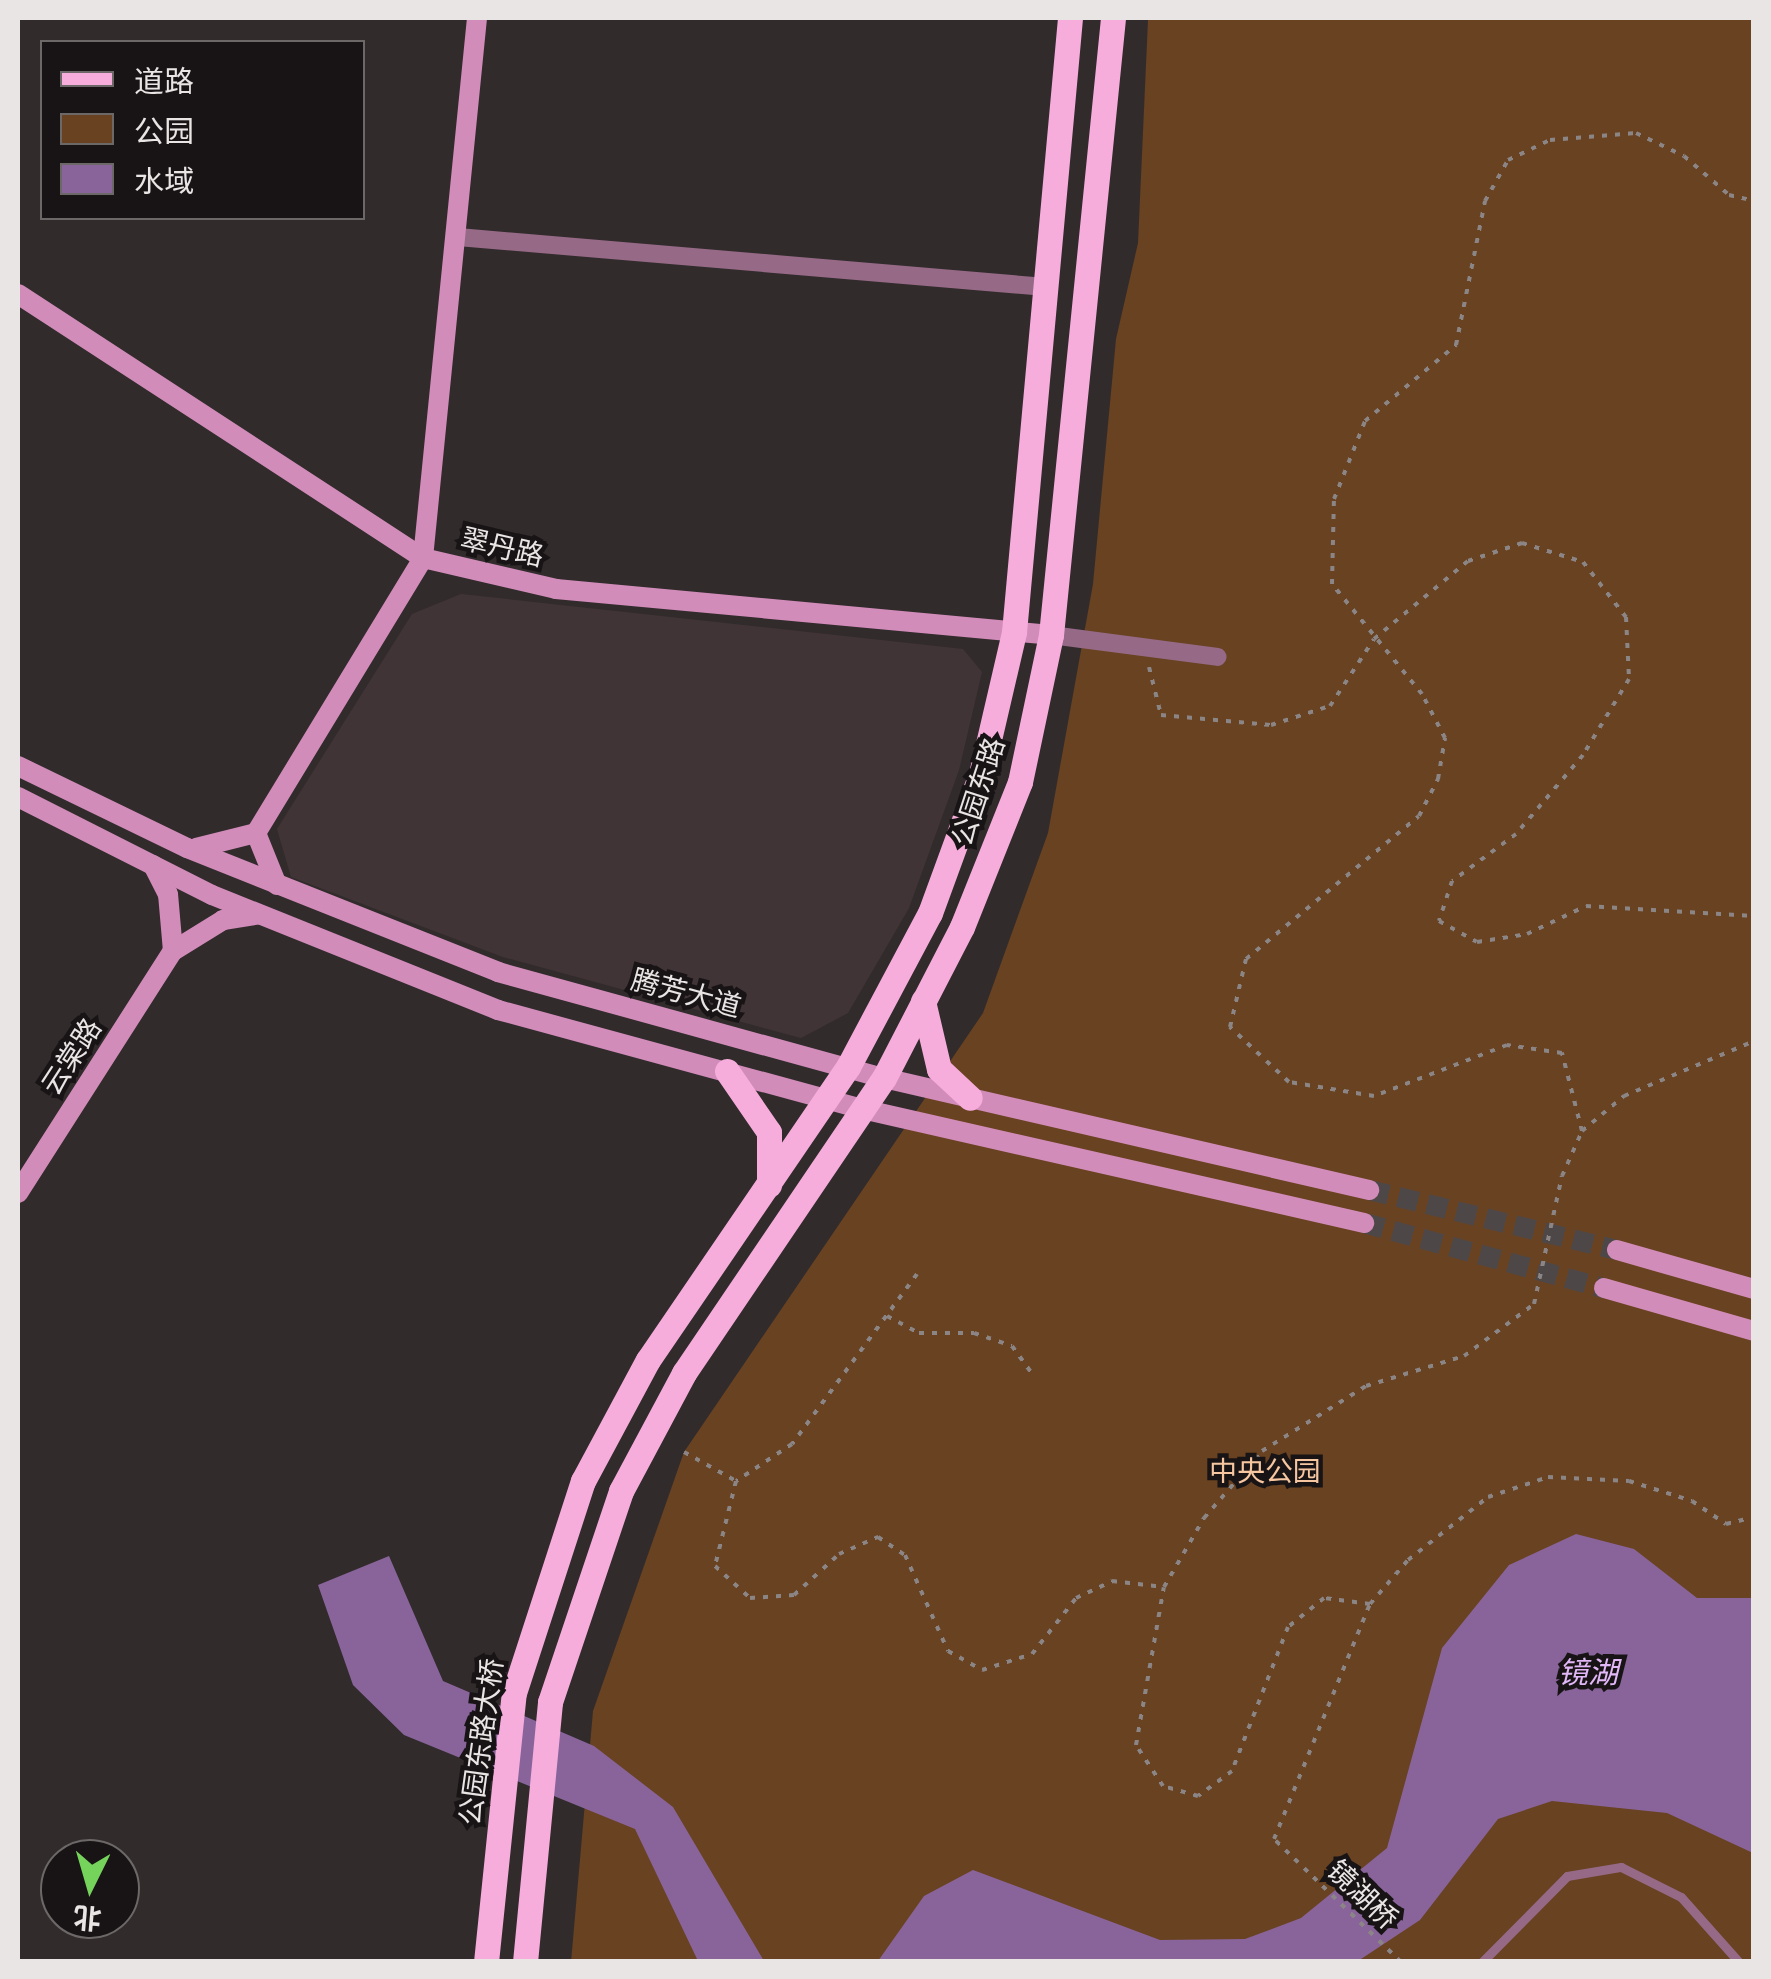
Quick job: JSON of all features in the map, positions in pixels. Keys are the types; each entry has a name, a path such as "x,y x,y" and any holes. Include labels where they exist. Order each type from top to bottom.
{"main road":[{"path":"187,848 227,847 256,833 423,558 477,18"},
{"name":"公园东路","path":"524,1962 550,1702 621,1491 684,1372 884,1078 924,1001 1020,782 1051,636 1113,18"},
{"path":"1109,54 1124,18"},
{"name":"公园东路","path":"583,1481 648,1360 848,1067 930,912 981,774 1014,632 1067,25"},
{"name":"翠丹路","path":"18,294 423,558 556,589 1051,636"},
{"name":"腾芳大道","path":"18,766 187,848 498,972 884,1078 1369,1190"},
{"path":"18,797 153,866 259,914 498,1010 862,1109 1364,1223"},
{"path":"256,833 278,886"},
{"path":"153,866 168,894 173,951 223,920 259,914"},
{"name":"云棠路","path":"18,1193 173,951"},
{"path":"924,1001 938,1069 970,1098"},
{"path":"727,1071 768,1132 769,1185"},
{"path":"1617,1250 1754,1289"},
{"path":"1604,1288 1754,1331"},
{"name":"公园东路大桥","path":"486,1962 514,1693 583,1481"}],"street":[{"path":"458,238 1046,287"},
{"path":"1051,636 1218,657"}],"lane":[{"path":"1482,1962 1567,1876 1621,1867 1681,1897 1740,1962"}],"path":[{"path":"1582,1131 1562,1053 1507,1045 1374,1096 1289,1082 1230,1028 1246,958 1419,816 1438,779 1445,738 1422,694 1332,584 1334,499 1364,421 1456,345 1486,201 1508,160 1550,140 1636,133 1729,195 1754,201"},
{"path":"1149,664 1161,715 1271,725 1330,706 1374,639 1468,561 1522,543 1583,562 1626,617 1630,679 1583,755 1516,834 1452,881 1438,920 1477,942 1526,934 1586,906 1754,916"},
{"path":"1754,1040 1624,1096 1582,1131 1562,1176 1534,1304 1464,1356 1366,1386 1262,1451 1204,1518 1164,1587 1136,1745 1162,1786 1198,1796 1232,1770 1288,1627 1324,1598 1370,1604 1408,1560 1488,1497 1548,1476 1629,1480 1692,1500 1726,1524 1754,1517"},
{"path":"917,1274 792,1444 736,1481 715,1566 750,1598 794,1595 839,1554 878,1537 905,1555 948,1651 982,1670 1032,1654 1076,1598 1112,1581 1164,1587"},
{"path":"887,1316 919,1333 974,1333 1012,1346 1032,1374"},
{"path":"684,1452 736,1481"},
{"name":"镜湖桥","path":"1370,1604 1274,1839 1402,1962"}],"shaded area":[{"path":"461,594 963,649 982,672 959,770 909,908 848,1013 801,1038 503,957 291,877 277,829 412,614"}],"green space":[{"name":"中央公园","path":"1753,18 1753,1961 571,1962 593,1711 684,1452 983,1013 1048,833 1093,584 1116,339 1138,243 1148,20"}],"water":[{"name":"镜湖","path":"1576,1534 1634,1549 1697,1598 1753,1598 1753,1853 1667,1813 1552,1801 1498,1819 1420,1920 1358,1961 878,1961 924,1896 973,1870 1160,1940 1245,1939 1301,1918 1387,1848 1442,1648 1509,1565"},
{"path":"389,1556 443,1681 594,1746 673,1807 764,1961 698,1961 635,1829 404,1735 353,1685 318,1585"}],"tunnel":[{"path":"1369,1190 1617,1250"},
{"path":"1364,1223 1604,1288"}]}
